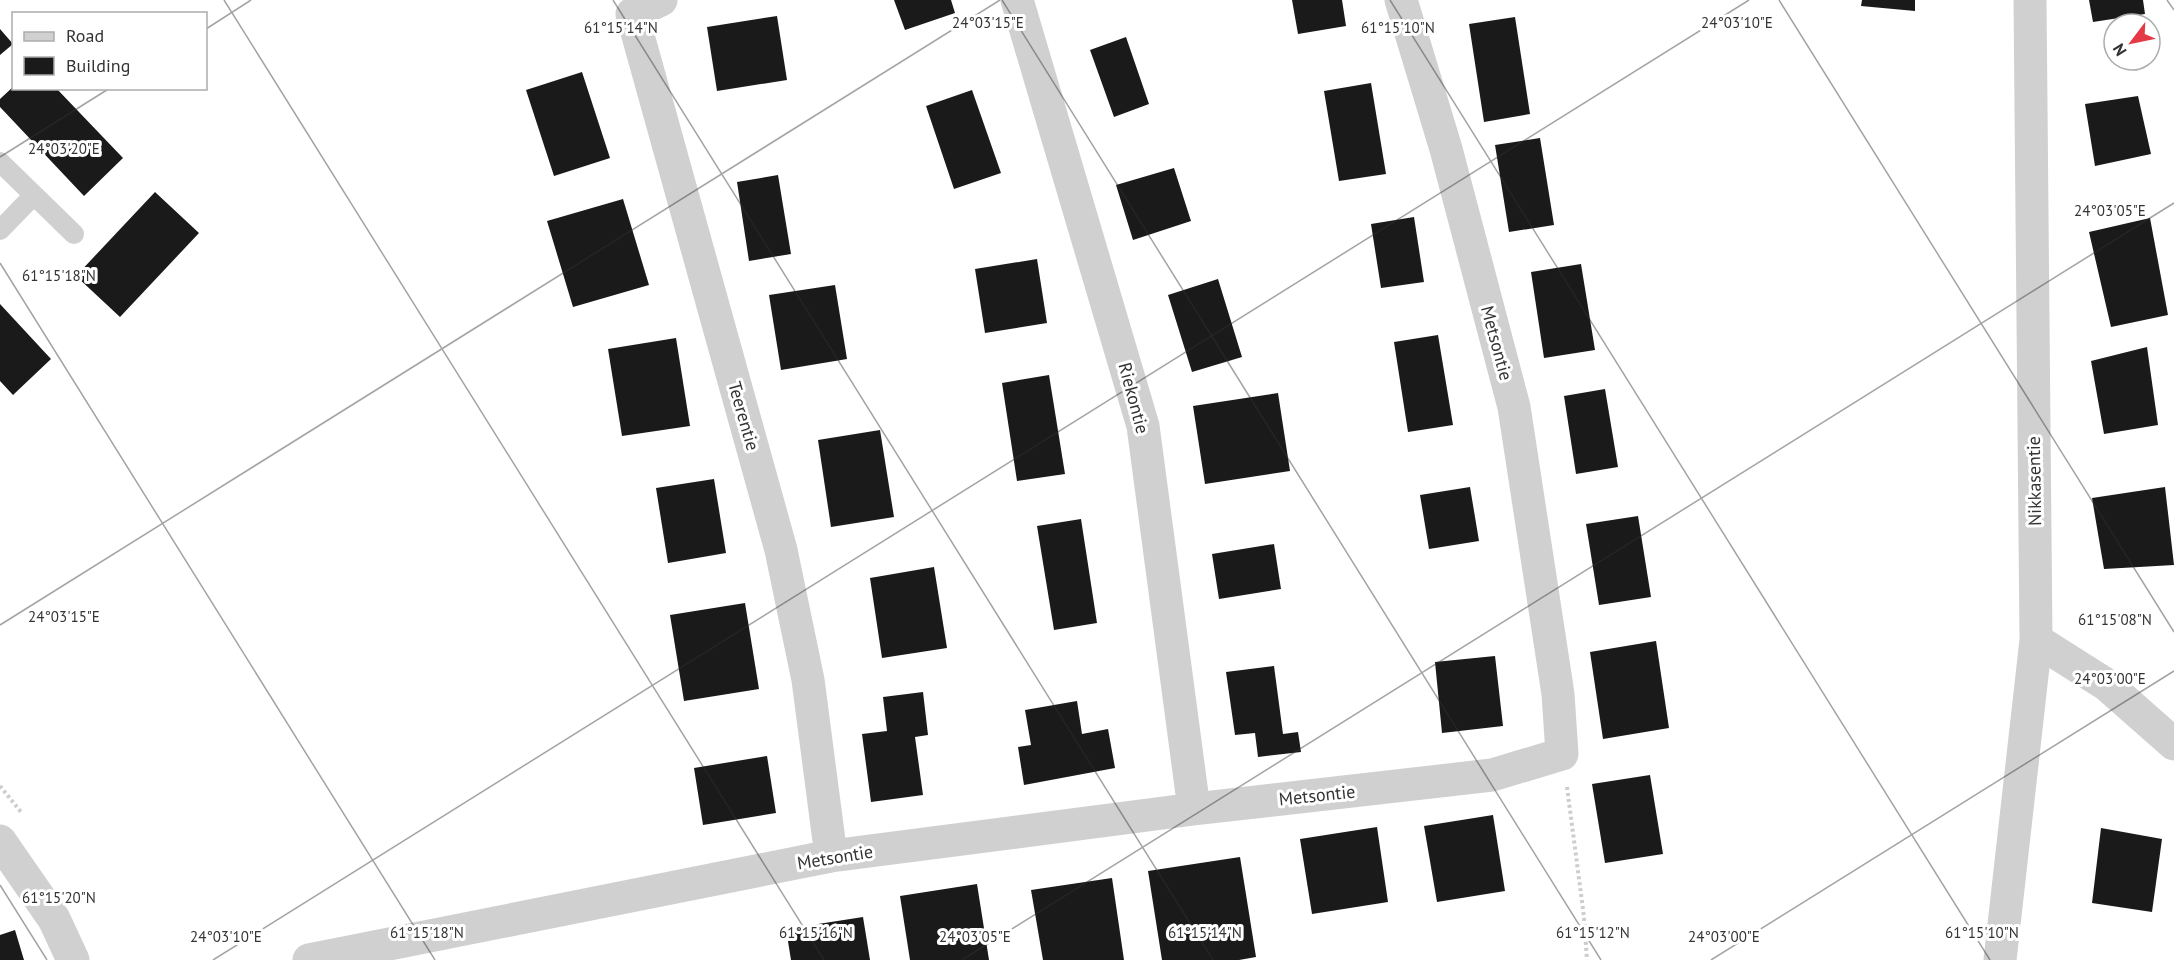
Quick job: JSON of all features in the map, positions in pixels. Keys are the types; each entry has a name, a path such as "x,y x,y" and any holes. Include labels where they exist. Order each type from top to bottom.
{"street":[{"name":"Teerentie","path":"661,0 632,14 781,550 808,680 831,856"},
{"name":"Riekontie","path":"1017,0 1143,426 1194,809"},
{"name":"Metsontie","path":"309,960 831,856 1194,809 1492,776 1562,753 1558,694 1514,407 1446,149 1401,0"},
{"name":"Nikkasentie","path":"2000,960 2036,640 2030,0"},
{"path":"2036,640 2107,686 2174,744"},
{"path":"0,842 54,919 73,960"}],"lane":[{"path":"0,162 74,234"},
{"path":"0,230 34,195"}],"path":[{"path":"1562,753 1584,917 1587,960"}],"building":[{"path":"894,0 951,0 955,13 905,30"},
{"path":"1292,0 1342,0 1346,26 1298,34"},
{"path":"1862,0 1915,0 1915,11 1861,6"},
{"path":"2089,0 2143,0 2145,12 2102,12 2102,21 2093,22"},
{"path":"777,16 787,80 717,91 707,27"},
{"path":"1515,17 1530,114 1484,122 1469,24"},
{"path":"0,29 12,45 0,55"},
{"path":"1126,37 1149,104 1114,117 1090,50"},
{"path":"582,72 610,158 554,176 526,90"},
{"path":"1371,83 1386,174 1339,181 1324,91"},
{"path":"12,88 12,90 58,90 123,158 84,196 0,107 0,99"},
{"path":"972,90 1001,173 954,189 926,106"},
{"path":"2138,96 2151,154 2095,166 2085,104"},
{"path":"1540,138 1554,225 1509,232 1495,145"},
{"path":"1174,168 1191,221 1133,240 1116,185"},
{"path":"778,175 791,254 749,261 737,182"},
{"path":"155,192 199,233 120,317 76,276"},
{"path":"623,199 649,285 573,307 547,221"},
{"path":"1414,217 1424,282 1381,288 1371,224"},
{"path":"2150,218 2168,315 2111,327 2089,232"},
{"path":"1037,259 1047,323 985,333 975,269"},
{"path":"1581,264 1595,350 1544,358 1531,272"},
{"path":"1218,279 1242,357 1192,372 1168,295"},
{"path":"835,285 847,359 781,370 769,295"},
{"path":"0,304 51,359 13,395 0,381"},
{"path":"1438,335 1453,425 1408,432 1394,342"},
{"path":"676,338 690,426 622,436 608,349"},
{"path":"2147,347 2158,425 2104,434 2091,361"},
{"path":"1049,375 1065,474 1017,481 1002,383"},
{"path":"1605,389 1618,467 1576,474 1564,396"},
{"path":"1278,393 1290,471 1205,484 1193,406"},
{"path":"880,430 894,517 831,527 818,440"},
{"path":"714,479 726,553 668,563 656,488"},
{"path":"1470,487 1479,541 1429,549 1420,495"},
{"path":"2165,487 2174,565 2104,569 2092,498"},
{"path":"1638,516 1651,597 1599,605 1586,524"},
{"path":"1081,519 1097,623 1054,630 1037,526"},
{"path":"1274,544 1281,589 1219,599 1212,554"},
{"path":"934,567 947,648 882,658 870,578"},
{"path":"745,603 759,689 684,701 670,615"},
{"path":"1656,641 1669,728 1603,739 1590,652"},
{"path":"1495,656 1503,726 1442,733 1435,662"},
{"path":"1274,666 1283,734 1298,732 1301,752 1258,757 1255,733 1235,735 1226,672"},
{"path":"923,692 928,735 915,737 923,795 871,802 862,734 887,731 883,697"},
{"path":"1077,701 1082,734 1108,729 1115,768 1024,785 1018,747 1031,745 1025,710"},
{"path":"767,756 776,813 703,825 694,768"},
{"path":"1650,775 1663,854 1605,863 1592,784"},
{"path":"1493,815 1505,891 1437,902 1424,826"},
{"path":"1377,827 1388,902 1312,914 1300,839"},
{"path":"2101,828 2162,839 2152,912 2092,903"},
{"path":"1240,857 1256,957 1239,960 1162,960 1148,871"},
{"path":"1112,878 1124,960 1043,960 1031,890"},
{"path":"977,884 989,960 910,960 900,896"},
{"path":"863,917 870,960 791,960 786,929"},
{"path":"15,930 24,960 0,960 0,935"}]}
